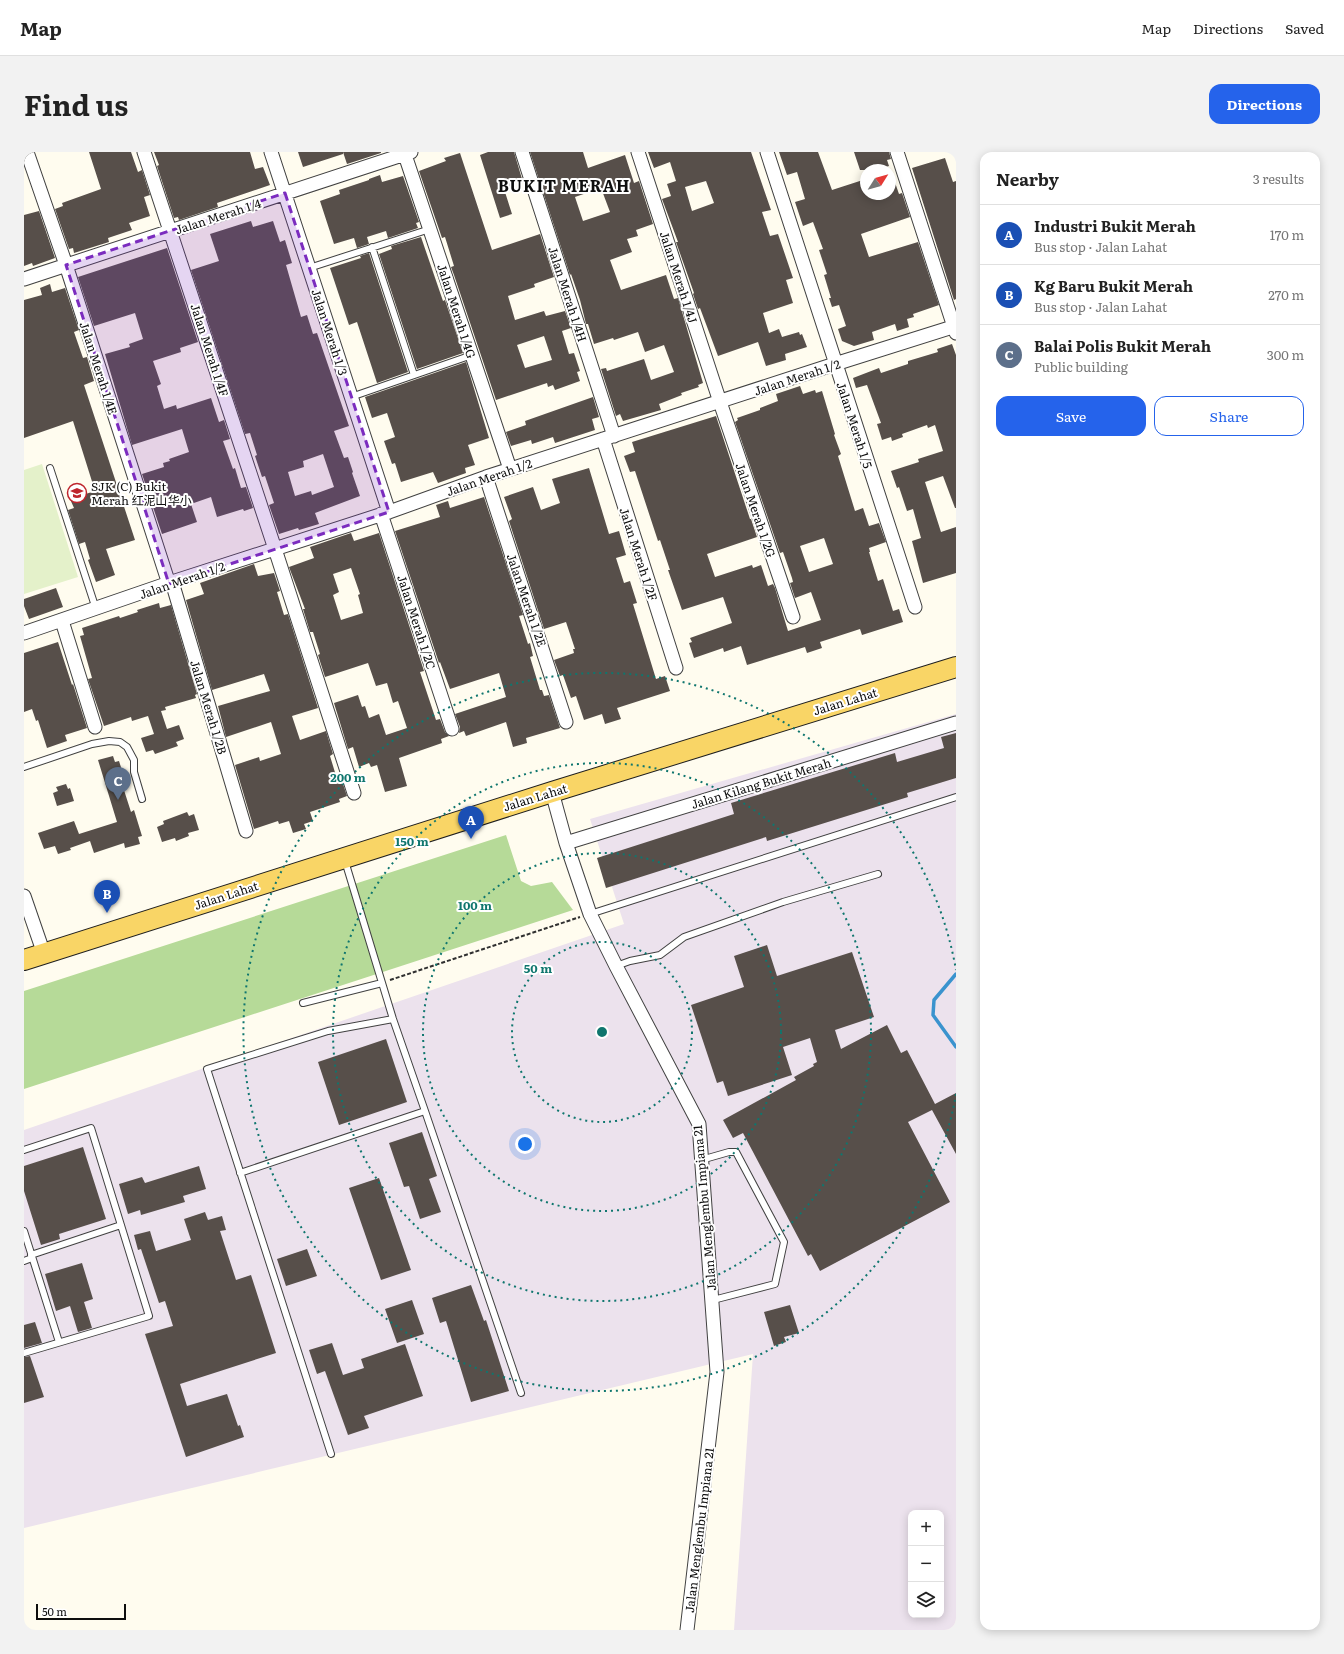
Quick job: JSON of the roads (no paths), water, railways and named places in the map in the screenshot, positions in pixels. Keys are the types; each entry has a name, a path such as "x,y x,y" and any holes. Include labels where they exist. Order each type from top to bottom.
{"main road":[{"name":"Jalan Lahat","path":"24,960 552,792 956,667"}],"street":[{"name":"Jalan Merah 1/4E","path":"27,152 170,583"},
{"name":"Jalan Merah 1/4F","path":"144,152 275,549"},
{"name":"Jalan Merah 1/3","path":"271,152 351,397 385,513"},
{"name":"Jalan Merah 1/4H","path":"522,152 608,437"},
{"name":"Jalan Merah 1/4J","path":"638,152 720,402"},
{"name":"Jalan Merah 1/5","path":"767,152 915,607"},
{"path":"897,152 955,329"},
{"name":"Jalan Merah 1/4","path":"24,279 171,232 407,153"},
{"name":"Jalan Merah 1/4G","path":"407,153 430,229 510,470"},
{"name":"Jalan Merah 1/2","path":"24,633 608,437 835,364 955,329"},
{"name":"Jalan Merah 1/2G","path":"720,402 793,617"},
{"name":"Jalan Merah 1/2F","path":"608,437 676,668"},
{"name":"Jalan Merah 1/2E","path":"486,477 566,722"},
{"name":"Jalan Merah 1/2C","path":"385,513 452,730"},
{"path":"275,549 354,793"},
{"name":"Jalan Merah 1/2B","path":"170,583 246,832"},
{"path":"62,621 94,727"},
{"name":"Jalan Kilang Bukit Merah","path":"566,843 956,723"},
{"name":"Jalan Menglembu Impiana 21","path":"552,792 566,843 590,914 699,1124 713,1300 717,1372 687,1630"},
{"path":"24,896 44,954"}],"lane":[{"path":"309,268 430,229"},
{"path":"372,248 414,375"},
{"path":"351,397 472,355"},
{"path":"50,468 96,610"},
{"path":"24,767 92,744 109,741 120,742 128,747 134,760 134,772 142,799"},
{"path":"590,914 956,797"},
{"path":"344,858 393,1019 521,1394"},
{"path":"616,966 630,961 660,955 684,938 783,902 878,874"},
{"path":"303,1003 382,983"},
{"path":"331,1454 207,1069 328,1031 393,1019"},
{"path":"240,1173 425,1111"},
{"path":"24,1150 91,1128 149,1316 24,1353"},
{"path":"701,1160 729,1152 736,1152 784,1242 776,1284 713,1300"},
{"path":"24,1261 32,1256 121,1225"},
{"path":"24,1231 59,1342"}],"waterway":[{"path":"956,974 934,1000 933,1015 956,1047"}],"place":[{"name":"SJK (C) Bukit Merah 红泥山华小","path":"77,493"},
{"name":"Balai Polis Bukit Merah","path":"118,800"},
{"name":"Industri Bukit Merah","path":"471,839"},
{"name":"Kg Baru Bukit Merah","path":"107,913"}],"district":[{"name":"BUKIT MERAH","path":"564,185"}]}
